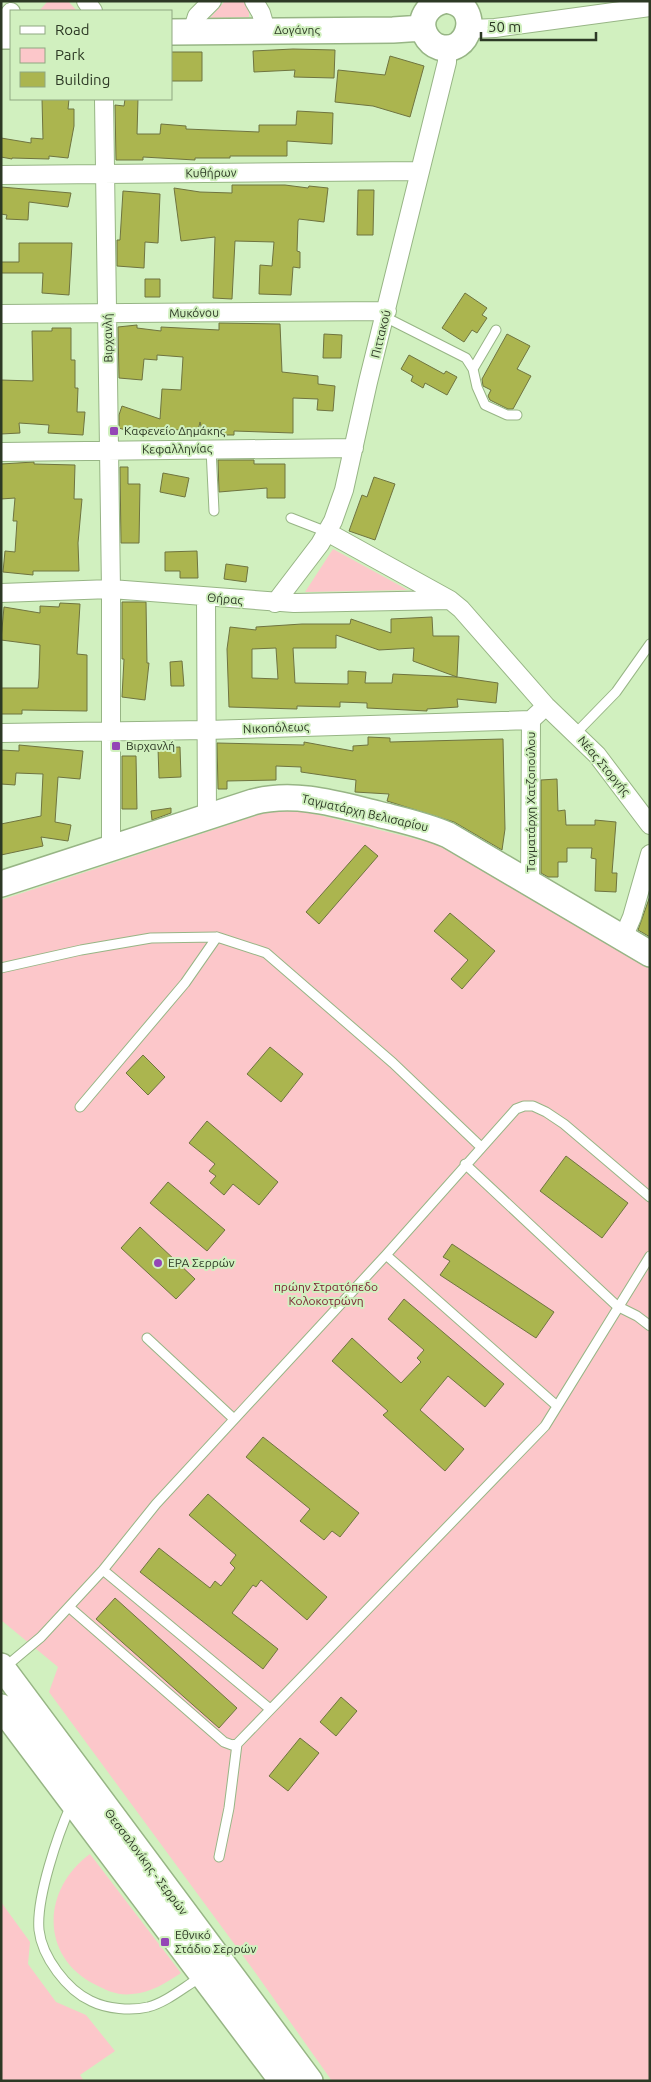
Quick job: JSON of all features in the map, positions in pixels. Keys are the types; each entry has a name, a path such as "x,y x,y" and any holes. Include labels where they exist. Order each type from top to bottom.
{"street":[{"path":"181,32 212,1"},
{"path":"254,1 261,13 266,30"},
{"path":"448,2 464,8 468,14 470,29 462,42 447,48 434,45 429,40 423,28 423,22 427,11 448,2"},
{"path":"470,29 495,28 650,7"},
{"path":"1,26 10,15"},
{"name":"Δογάνης","path":"181,32 393,30 423,28"},
{"name":"Πιττακού","path":"275,603 306,564 328,532 344,490 447,62 447,48"},
{"name":"Βιρχανλή","path":"104,100 111,589 111,848"},
{"name":"Κυθήρων","path":"1,175 420,171"},
{"name":"Μυκόνου","path":"1,314 386,314"},
{"name":"Κεφαλληνίας","path":"1,452 354,448"},
{"path":"328,532 450,600 470,617 546,706 576,733"},
{"name":"Θήρας","path":"1,593 111,589 275,603 450,600"},
{"path":"206,597 207,817"},
{"path":"532,720 546,706"},
{"name":"Νικοπόλεως","path":"1,733 206,730 532,720"},
{"name":"Ταγματάρχη Χατζοπούλου","path":"530,884 532,720"},
{"name":"Νέας Στοργής","path":"576,733 606,766 650,825"},
{"name":"Ταγματάρχη Βελισαρίου","path":"1,884 207,817 272,798 293,797 318,800 437,830 468,846 650,954"},
{"path":"623,938 632,917 650,854"},
{"name":"Θεσσαλονίκης - Σερρών","path":"2,1668 80,1793 203,1976 282,2081"},
{"name":"Θεσσαλονίκης - Σερρών","path":"1,1707 80,1793 310,2081"}],"lane":[{"path":"386,314 466,358 473,368 477,387 486,405 508,415 517,415"},
{"path":"473,368 496,330"},
{"path":"211,449 214,511"},
{"path":"291,518 328,532"},
{"path":"576,733 616,692 650,644"},
{"path":"80,1107 185,983 217,937"},
{"path":"1,968 81,950 151,938 217,937 266,953 393,1062 481,1147"},
{"path":"2,1668 41,1637 69,1607 103,1570 156,1504 386,1255 516,1109 533,1106 564,1124 650,1197"},
{"path":"466,1164 617,1306 637,1316 650,1326"},
{"path":"386,1255 557,1406"},
{"path":"219,1857 228,1808 236,1744 460,1511 545,1426 617,1306 650,1256"},
{"path":"148,1338 234,1419"},
{"path":"103,1570 270,1709"},
{"path":"69,1607 224,1742 232,1745 236,1744"},
{"path":"80,1793 50,1868 39,1913 42,1944 57,1970 71,1986 92,2002 116,2008 133,2008 157,2004 203,1976"}],"green space":[{"path":"48,1 68,1 76,10 40,10"},
{"path":"225,1 244,1 249,17 210,18"},
{"path":"333,549 408,590 305,592"},
{"name":"πρώην Στρατόπεδο Κολοκοτρώνη","path":"273,810 297,810 436,844 650,969 650,2081 332,2081 252,1968 49,1692 58,1667 1,1620 1,900"},
{"path":"90,1854 181,1973 151,1990 139,1993 118,1994 96,1985 77,1973 64,1958 56,1940 54,1922 56,1903 63,1885 74,1869"},
{"path":"1,1902 30,1942 28,1964 56,2002 86,2015 115,2051 80,2075 84,2081 1,2081"}],"building":[{"path":"293,49 335,50 334,78 294,77 295,70 254,72 253,51"},
{"path":"172,52 202,52 202,81 172,81"},
{"path":"390,56 424,66 410,117 373,106 335,102 338,70 385,75"},
{"path":"42,100 69,100 68,109 74,109 74,126 68,158 49,156 49,159 12,159 1,157 1,138 31,143 31,138 43,139"},
{"path":"125,100 138,100 137,134 160,134 161,124 186,126 186,129 259,132 259,125 296,125 297,111 333,113 332,144 287,141 287,156 230,156 230,158 195,158 195,160 143,157 143,160 116,160 115,105 124,106"},
{"path":"232,185 285,185 328,188 324,222 299,219 298,221 297,251 300,252 300,268 293,267 291,295 259,294 260,265 272,266 274,242 235,241 232,299 213,298 215,237 181,241 174,188 200,192 232,193"},
{"path":"1,187 71,193 68,207 29,202 28,220 6,219 7,215 1,214"},
{"path":"358,190 374,190 373,235 357,235"},
{"path":"123,191 160,194 158,243 145,242 144,268 117,266 117,240 120,240"},
{"path":"19,243 72,243 69,295 42,293 43,273 1,273 1,262 19,262"},
{"path":"145,279 160,279 160,297 145,297"},
{"path":"465,293 487,308 482,315 487,318 477,333 472,330 464,342 442,328"},
{"path":"219,323 280,324 282,372 318,376 318,384 335,386 333,411 317,410 318,399 293,398 293,433 234,431 234,435 219,435 219,432 202,431 200,422 198,431 147,428 144,436 119,428 119,415 122,406 160,419 162,389 181,390 183,357 157,355 157,360 144,359 142,380 119,378 118,327 137,325 137,328 161,331 161,327 219,330"},
{"path":"52,328 71,328 71,360 75,360 75,388 78,388 77,412 85,412 83,435 48,433 49,425 19,423 20,433 1,434 1,380 33,381 32,331 52,331"},
{"path":"324,334 342,335 341,358 323,358"},
{"path":"507,334 530,346 517,369 531,376 513,409 508,409 490,400 488,396 491,390 483,386 482,379"},
{"path":"409,355 444,374 446,371 457,377 447,395 425,383 423,388 411,381 413,376 401,369"},
{"path":"218,460 254,460 254,464 285,464 285,498 267,498 267,488 219,492"},
{"path":"34,462 34,464 75,465 74,499 82,499 78,543 79,571 33,571 33,575 3,572 5,551 15,552 17,521 13,521 15,498 1,499 1,464"},
{"path":"120,467 128,467 128,484 140,484 139,543 121,543"},
{"path":"163,473 189,478 185,497 160,492"},
{"path":"374,477 395,484 375,540 349,531 362,495 367,497"},
{"path":"197,551 198,578 180,578 180,571 165,571 165,552"},
{"path":"226,564 248,567 246,582 224,579"},
{"path":"122,602 146,602 147,663 149,663 145,700 122,697 124,659 122,659"},
{"path":"60,603 80,604 77,654 87,655 87,711 22,710 22,714 1,714 1,688 38,688 40,645 1,640 4,607 40,613 40,606 59,607"},
{"path":"432,617 433,636 459,636 457,677 498,683 496,703 457,699 458,707 427,709 427,711 367,708 367,703 340,702 340,707 297,706 297,709 229,707 227,649 230,627 256,630 256,627 302,624 350,624 351,619 391,633 391,619","holes":["336,635 379,650 414,648 413,661 457,677 393,674 392,683 365,683 366,672 348,671 348,684 295,683 293,648 336,648","276,648 278,679 252,678 252,649"]},
{"path":"182,661 184,686 171,686 170,662"},
{"path":"368,737 390,738 390,742 503,739 505,829 502,850 454,822 387,801 389,794 355,792 356,780 301,772 301,767 276,766 276,780 227,781 227,789 218,789 217,743 304,745 304,742 353,751 353,746 368,745"},
{"path":"19,745 83,751 80,779 58,777 55,822 71,825 68,841 41,837 43,846 1,855 1,824 41,816 43,774 16,773 15,785 1,784 1,750 19,751"},
{"path":"180,747 181,777 159,778 158,748"},
{"path":"122,756 136,756 137,809 122,809"},
{"path":"557,779 558,811 565,810 566,825 595,825 595,820 616,822 612,873 617,873 616,892 595,891 596,859 591,858 592,848 567,848 567,862 558,862 558,877 548,877 541,873 541,780"},
{"path":"171,808 171,813 152,820 151,811"},
{"path":"365,845 378,856 319,924 306,912"},
{"path":"650,896 650,937 638,930"},
{"path":"450,913 495,951 462,989 451,979 468,960 434,931"},
{"path":"270,1047 303,1074 281,1102 247,1074"},
{"path":"143,1055 165,1077 148,1095 126,1073"},
{"path":"207,1121 278,1182 259,1205 233,1184 224,1195 210,1183 216,1176 209,1171 215,1164 189,1143"},
{"path":"566,1156 628,1203 602,1238 540,1191"},
{"path":"168,1182 225,1230 207,1251 150,1203"},
{"name":"ΕΡΑ Σερρών","path":"140,1227 195,1279 176,1299 121,1248"},
{"path":"452,1244 554,1312 536,1338 440,1275 450,1261 443,1257"},
{"path":"404,1299 504,1384 485,1407 448,1376 420,1410 464,1449 445,1471 383,1415 388,1411 332,1361 352,1338 401,1383 421,1362 417,1358 424,1350 388,1319"},
{"path":"263,1437 359,1513 340,1537 332,1531 324,1540 300,1521 310,1509 246,1457"},
{"path":"208,1494 327,1597 307,1620 261,1580 256,1587 253,1585 232,1613 278,1649 263,1669 140,1572 159,1548 210,1588 215,1581 221,1586 235,1568 230,1563 236,1555 189,1515"},
{"path":"115,1598 237,1708 219,1728 96,1619"},
{"path":"341,1697 357,1711 336,1736 320,1722"},
{"path":"300,1738 319,1753 288,1791 269,1776"}],"place":[{"name":"Καφενείο Δημάκης","path":"114,431"},
{"name":"Βιρχανλή","path":"116,746"},
{"name":"ΕΡΑ Σερρών","path":"158,1263"},
{"name":"Εθνικό Στάδιο Σερρών","path":"165,1942"}]}
